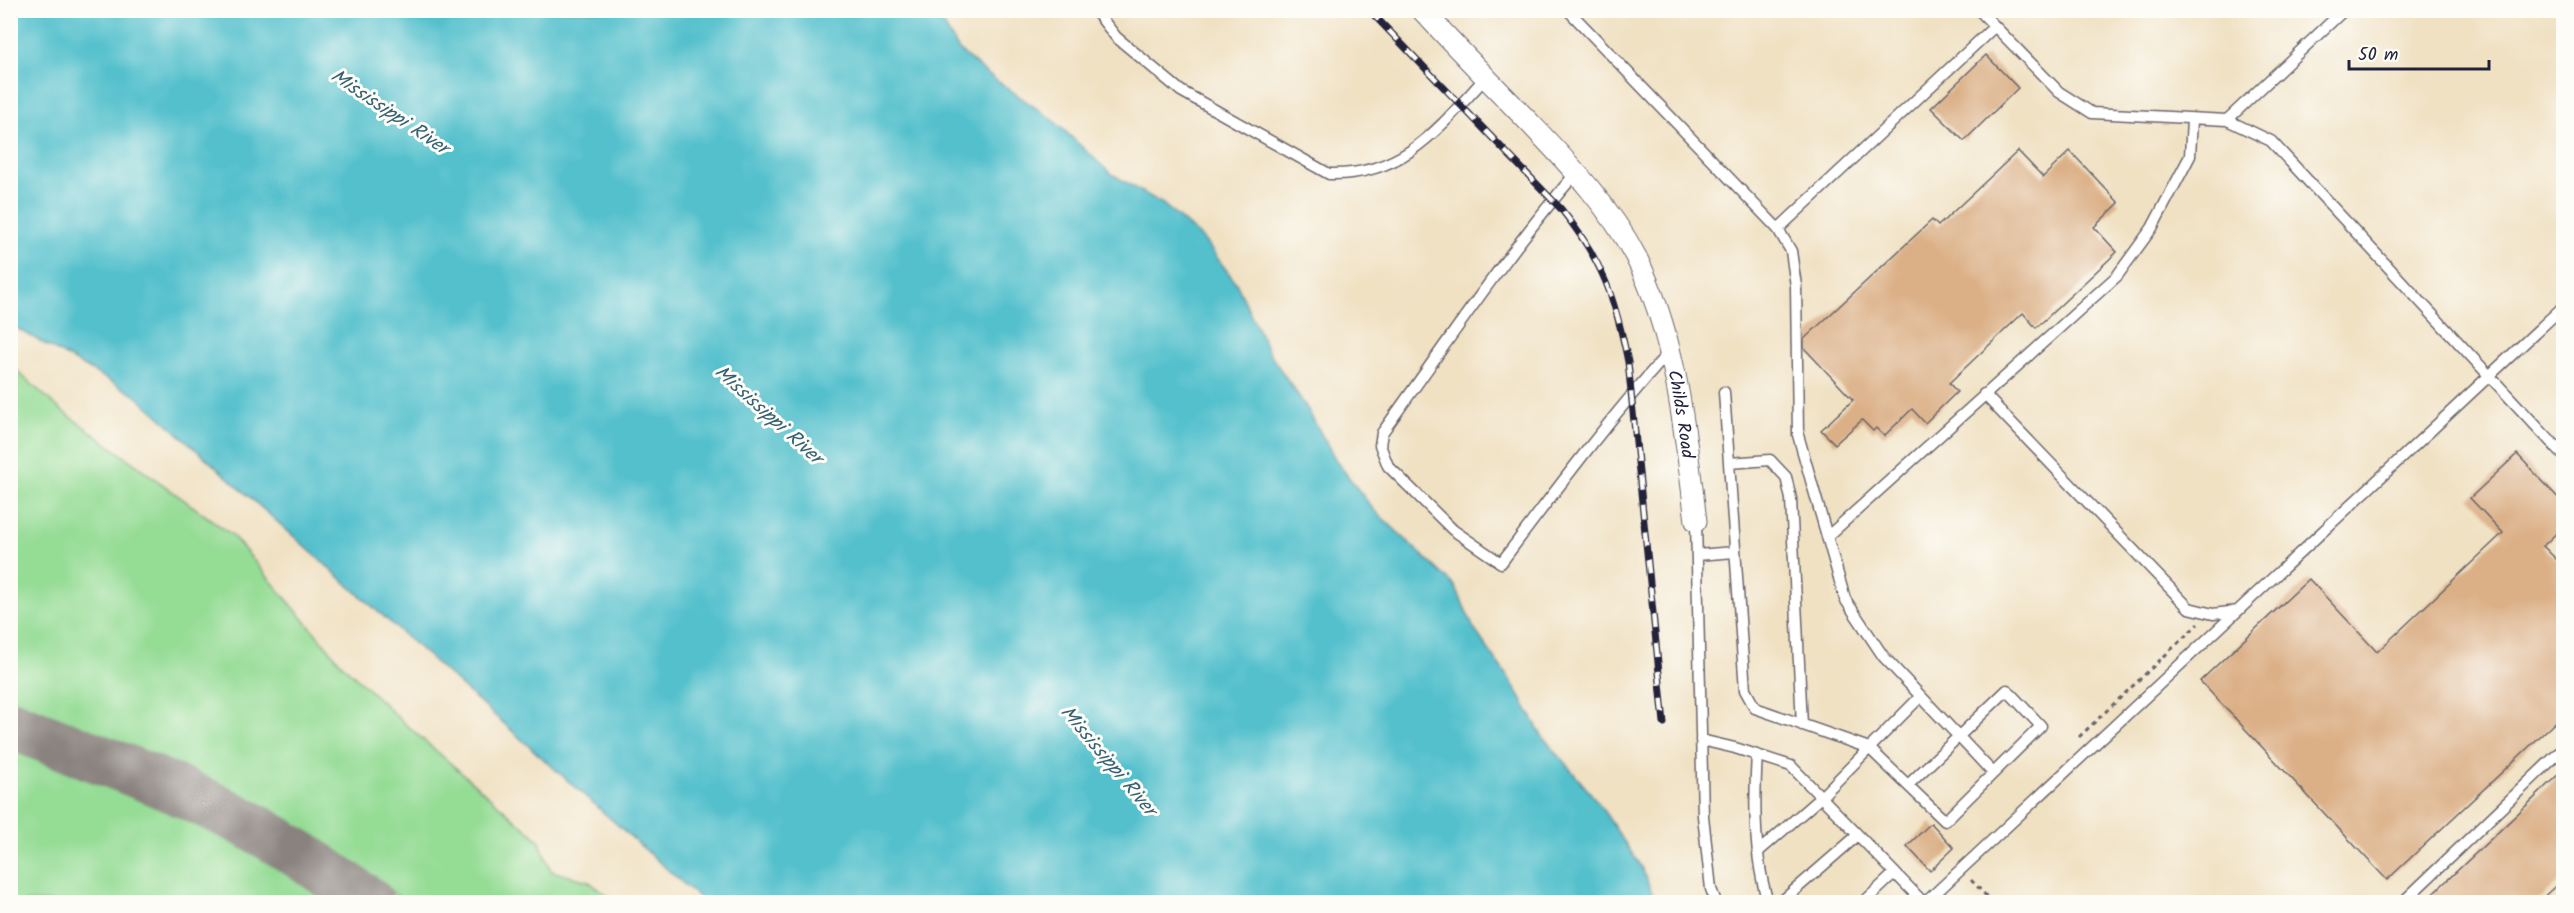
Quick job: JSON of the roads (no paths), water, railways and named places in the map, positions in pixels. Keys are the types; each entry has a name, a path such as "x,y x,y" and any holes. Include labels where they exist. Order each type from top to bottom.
{"street":[{"name":"Childs Road","path":"1422,10 1576,173 1610,217 1635,256 1653,296 1669,352 1684,423 1696,522"}],"lane":[{"path":"1095,10 1116,37 1181,92 1329,174 1354,175 1396,162 1418,147 1486,77"},
{"path":"1568,10 1778,229 1791,251 1796,286 1798,435 1845,599 1883,656 1992,772"},
{"path":"1979,10 2059,93 2092,113 2192,120 2227,120 2271,141 2564,456"},
{"path":"2227,120 2344,10"},
{"path":"1778,229 1995,27"},
{"path":"1827,537 2117,276 2152,228 2190,156 2192,120"},
{"path":"1576,173 1552,200 1382,433 1380,446 1388,466 1453,530 1501,563 1579,459 1669,352"},
{"path":"1701,740 1791,766 1924,903 2564,306"},
{"path":"1724,392 1745,690 1755,708 1869,748 1945,821 2041,726 2007,690 1908,785"},
{"path":"1984,394 2189,608 2213,614 2238,611"},
{"path":"1729,463 1770,460 1786,477 1791,500 1802,725"},
{"name":"Childs Road","path":"1696,522 1703,816 1711,889 1716,903"},
{"path":"1697,555 1735,552"},
{"path":"1759,851 1821,797 1921,696"},
{"path":"2403,903 2564,748"},
{"path":"1756,755 1754,794 1763,886 1768,903"},
{"path":"1782,903 1858,835"},
{"path":"1864,903 1895,873"}],"water":[{"name":"Mississippi River","path":"11,10 936,11 958,49 986,73 1053,120 1110,173 1163,204 1203,239 1236,283 1269,353 1306,407 1337,462 1373,509 1455,586 1474,629 1512,683 1543,737 1597,801 1641,867 1656,902 704,902 135,395 11,325"}],"railway":[{"path":"1369,10 1561,209 1587,246 1605,281 1618,318 1628,362 1664,723"}]}
